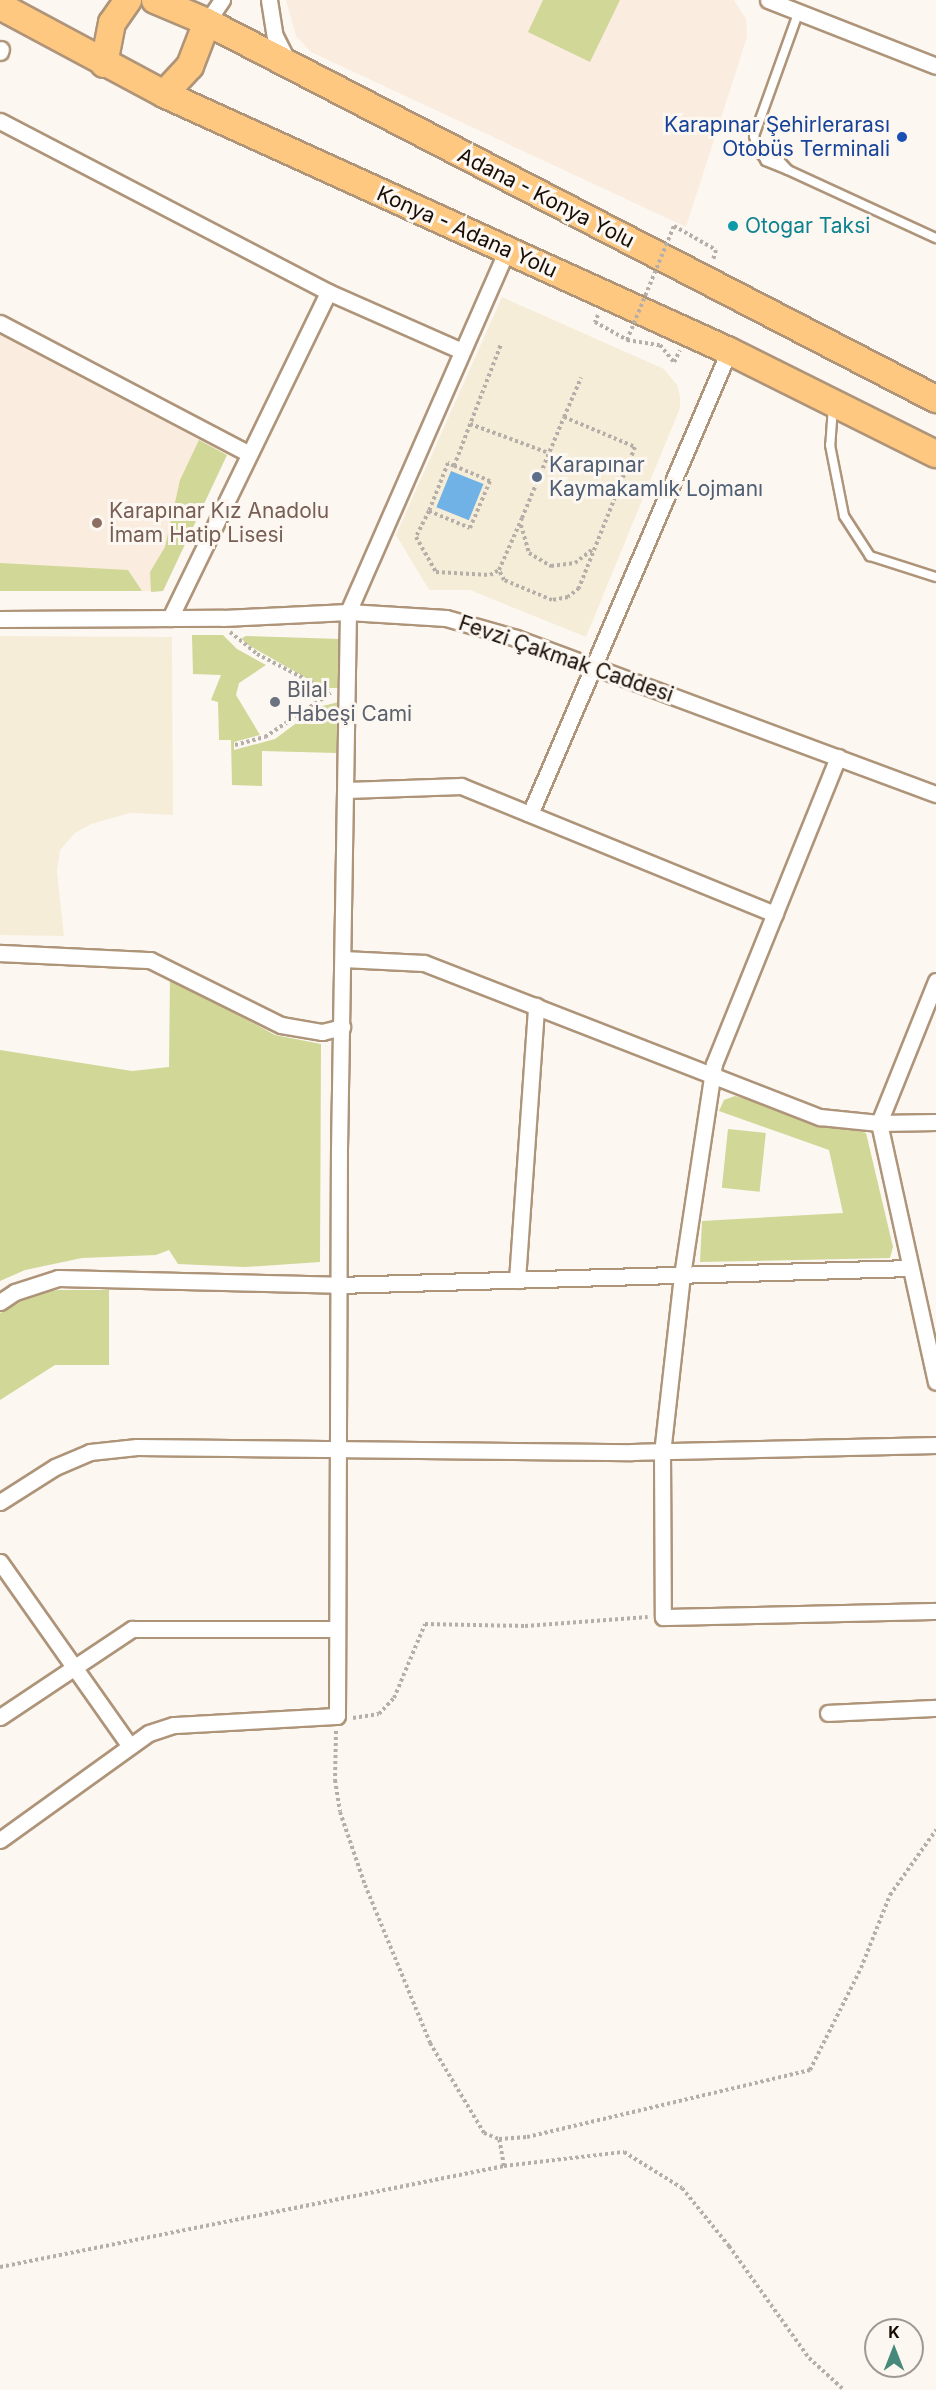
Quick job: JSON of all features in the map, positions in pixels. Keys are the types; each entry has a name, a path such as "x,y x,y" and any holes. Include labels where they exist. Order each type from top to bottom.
{"highway":[{"path":"104,64 112,23 128,0"},
{"name":"Adana - Konya Yolu","path":"155,0 207,22 936,399"},
{"name":"Konya - Adana Yolu","path":"0,6 104,64 164,94 729,351 936,454"},
{"path":"164,94 190,66 207,22"}],"street":[{"path":"207,22 222,0"},
{"path":"269,0 275,36 291,67"},
{"path":"768,0 798,14 936,66"},
{"path":"0,122 328,292 462,351"},
{"path":"0,1840 149,1733 174,1725 337,1716 338,1285 349,694 348,612 507,250"},
{"path":"170,618 328,292"},
{"path":"0,323 249,454"},
{"path":"530,814 596,668 729,351"},
{"name":"Fevzi Çakmak Caddesi","path":"0,619 223,618 348,612 446,618 516,638 936,794"},
{"path":"838,758 712,1073 682,1275 662,1452 663,1617 936,1611"},
{"path":"347,790 461,786 775,914"},
{"path":"0,953 150,960 281,1025 322,1032 342,1027"},
{"path":"343,959 424,963 712,1073 820,1117 879,1123 936,1122"},
{"path":"936,981 879,1123 936,1382"},
{"path":"517,1280 536,1006"},
{"path":"0,1302 15,1292 58,1278 338,1285 910,1268"},
{"path":"0,1502 55,1467 90,1452 137,1447 338,1447 662,1452 936,1445"},
{"path":"0,1562 130,1746"},
{"path":"0,1718 132,1629 337,1629"},
{"path":"828,1713 936,1708"}],"lane":[{"path":"798,14 755,129 766,161 936,238"},
{"path":"834,402 830,445 844,516 870,556 936,577"}],"path":[{"path":"627,340 674,226 716,250"},
{"path":"594,322 627,340 660,345 674,362"},
{"path":"454,466 501,344"},
{"path":"429,511 470,528 490,481 448,463 416,537 436,572 490,575 500,570 581,378"},
{"path":"500,570 504,580 543,597 561,600 579,588 635,447 564,417"},
{"path":"470,424 549,453"},
{"path":"522,518 520,530 529,553 550,566 576,563 596,546"},
{"path":"223,618 233,638 332,692 349,694"},
{"path":"235,745 265,737 332,692"},
{"path":"663,1617 637,1616 525,1626 425,1624 403,1679 386,1706 379,1713 358,1718 337,1716 335,1780 340,1812 365,1885 430,2043 484,2133 499,2139 527,2137 810,2070 820,2057 861,1968 890,1895 936,1830"},
{"path":"499,2139 504,2166"},
{"path":"0,2267 504,2166 624,2152 682,2188 809,2358 844,2390"}],"shaded area":[{"path":"286,0 734,0 746,19 747,37 686,227 311,52 296,36"},
{"name":"Karapınar Kaymakamlık Lojmanı","path":"502,297 664,369 677,385 680,396 680,408 586,637 470,590 429,590 396,535"},
{"name":"Karapınar Kız Anadolu İmam Hatip Lisesi","path":"0,332 227,455 163,591 0,591"},
{"path":"0,636 172,637 173,815 130,813 91,824 75,833 60,850 57,871 64,936 0,935"}],"green space":[{"path":"543,0 620,0 590,62 528,32"},
{"path":"199,440 227,455 163,591 151,592 150,572 165,547 180,480"},
{"path":"0,563 128,570 142,591 0,591"},
{"path":"192,635 223,635 237,649 266,665 239,683 236,695 260,735 234,742 234,750 275,739 318,707 339,702 337,753 262,751 262,786 232,785 231,740 219,740 218,702 211,700 221,675 193,674"},
{"path":"246,636 340,639 339,688 324,688 245,643 242,638"},
{"path":"170,978 275,1035 321,1044 320,1262 245,1267 178,1264 169,1250 156,1255 82,1258 25,1270 0,1281 0,1050 132,1071 169,1067"},
{"path":"735,1096 866,1133 893,1247 890,1258 700,1262 702,1221 843,1213 829,1150 719,1111 724,1100"},
{"path":"728,1129 766,1133 760,1192 722,1188"},
{"path":"58,1290 109,1290 109,1365 55,1365 0,1400 0,1313 36,1293"}],"water":[{"path":"451,471 483,484 469,520 436,507"}],"place":[{"name":"Karapınar Şehirlerarası Otobüs Terminali","path":"902,137"},
{"name":"Otogar Taksi","path":"733,226"},
{"name":"Karapınar Kaymakamlık Lojmanı","path":"537,477"},
{"name":"Karapınar Kız Anadolu İmam Hatip Lisesi","path":"97,523"},
{"name":"Bilal Habeşi Cami","path":"275,702"}]}
